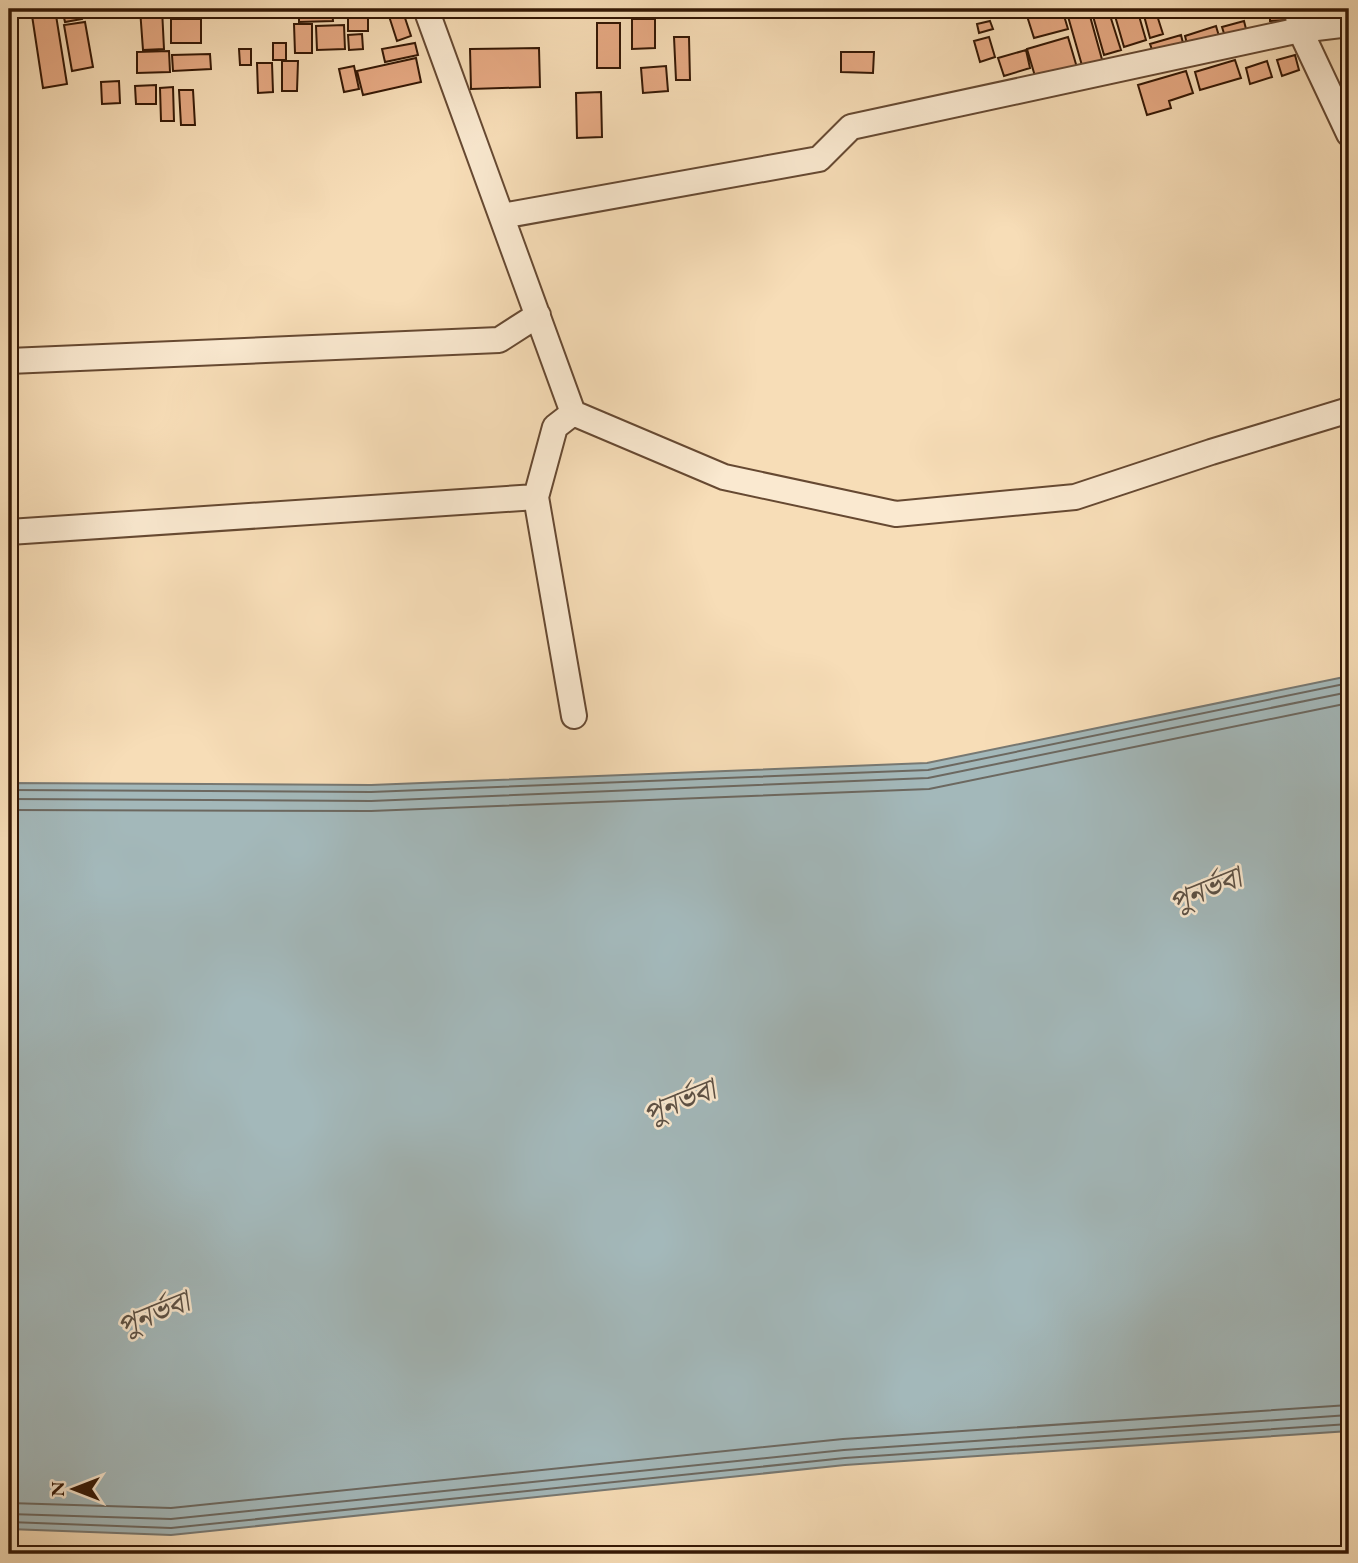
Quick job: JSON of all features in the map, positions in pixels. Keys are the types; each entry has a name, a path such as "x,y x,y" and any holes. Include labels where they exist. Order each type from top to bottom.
{"street":[{"path":"426,9 573,413 724,477 896,514 1075,498 1211,452 1349,411"},
{"path":"502,216 819,159 851,127 1299,20 1349,24"},
{"path":"1299,20 1349,134"},
{"path":"9,361 499,340 538,315"},
{"path":"573,413 555,427 536,498 575,716"},
{"path":"9,532 536,498"}],"water":[{"name":"পুনর্ভবা","path":"1349,676 1349,1431 845,1465 171,1535 9,1529 9,783 371,785 927,763"}],"building":[{"path":"31,9 55,9 67,84 43,88"},
{"path":"62,9 80,9 82,19 65,22"},
{"path":"140,9 162,9 164,49 143,50"},
{"path":"299,9 332,9 333,21 299,22"},
{"path":"402,9 411,36 397,41 388,13"},
{"path":"1062,9 1068,29 1034,38 1027,16"},
{"path":"1088,9 1103,63 1083,69 1067,13"},
{"path":"1091,9 1108,9 1121,50 1104,55"},
{"path":"1113,9 1137,9 1146,40 1124,47"},
{"path":"1155,9 1163,34 1150,38 1143,12"},
{"path":"1270,9 1289,9 1289,20 1270,21"},
{"path":"348,14 368,14 368,31 348,31"},
{"path":"171,19 201,19 201,43 171,43"},
{"path":"632,19 655,19 655,48 632,49"},
{"path":"990,21 993,29 979,33 977,24"},
{"path":"1244,21 1248,37 1227,43 1222,27"},
{"path":"85,22 93,67 72,71 64,25"},
{"path":"597,23 620,23 620,68 597,68"},
{"path":"294,24 312,24 312,53 295,53"},
{"path":"344,25 345,49 317,50 316,26"},
{"path":"1216,26 1221,43 1189,52 1185,36"},
{"path":"362,34 363,49 349,50 348,35"},
{"path":"1181,35 1184,47 1154,55 1150,44"},
{"path":"674,37 689,37 690,80 676,80"},
{"path":"989,37 995,57 980,62 974,41"},
{"path":"1068,37 1078,71 1037,83 1027,49"},
{"path":"273,43 286,43 286,60 273,60"},
{"path":"415,43 418,55 385,62 382,49"},
{"path":"539,48 540,87 471,89 470,49"},
{"path":"239,49 251,49 251,65 240,65"},
{"path":"1026,50 1030,68 1004,76 998,58"},
{"path":"169,51 170,72 137,73 137,52"},
{"path":"841,52 874,52 873,73 841,72"},
{"path":"210,54 211,69 173,71 172,55"},
{"path":"1295,55 1299,70 1282,76 1277,60"},
{"path":"416,58 421,82 363,95 357,71"},
{"path":"1235,60 1241,78 1200,90 1195,72"},
{"path":"282,61 298,61 297,91 282,91"},
{"path":"1267,61 1272,77 1250,84 1246,68"},
{"path":"257,63 272,63 273,92 258,93"},
{"path":"354,66 359,89 344,92 339,69"},
{"path":"666,66 668,91 643,93 641,68"},
{"path":"1186,71 1193,93 1169,101 1171,108 1147,115 1138,85"},
{"path":"119,81 120,103 102,104 101,82"},
{"path":"156,85 156,104 136,104 135,86"},
{"path":"173,87 174,121 161,121 160,88"},
{"path":"179,90 193,90 195,125 181,125"},
{"path":"601,92 602,137 577,138 576,93"}]}
